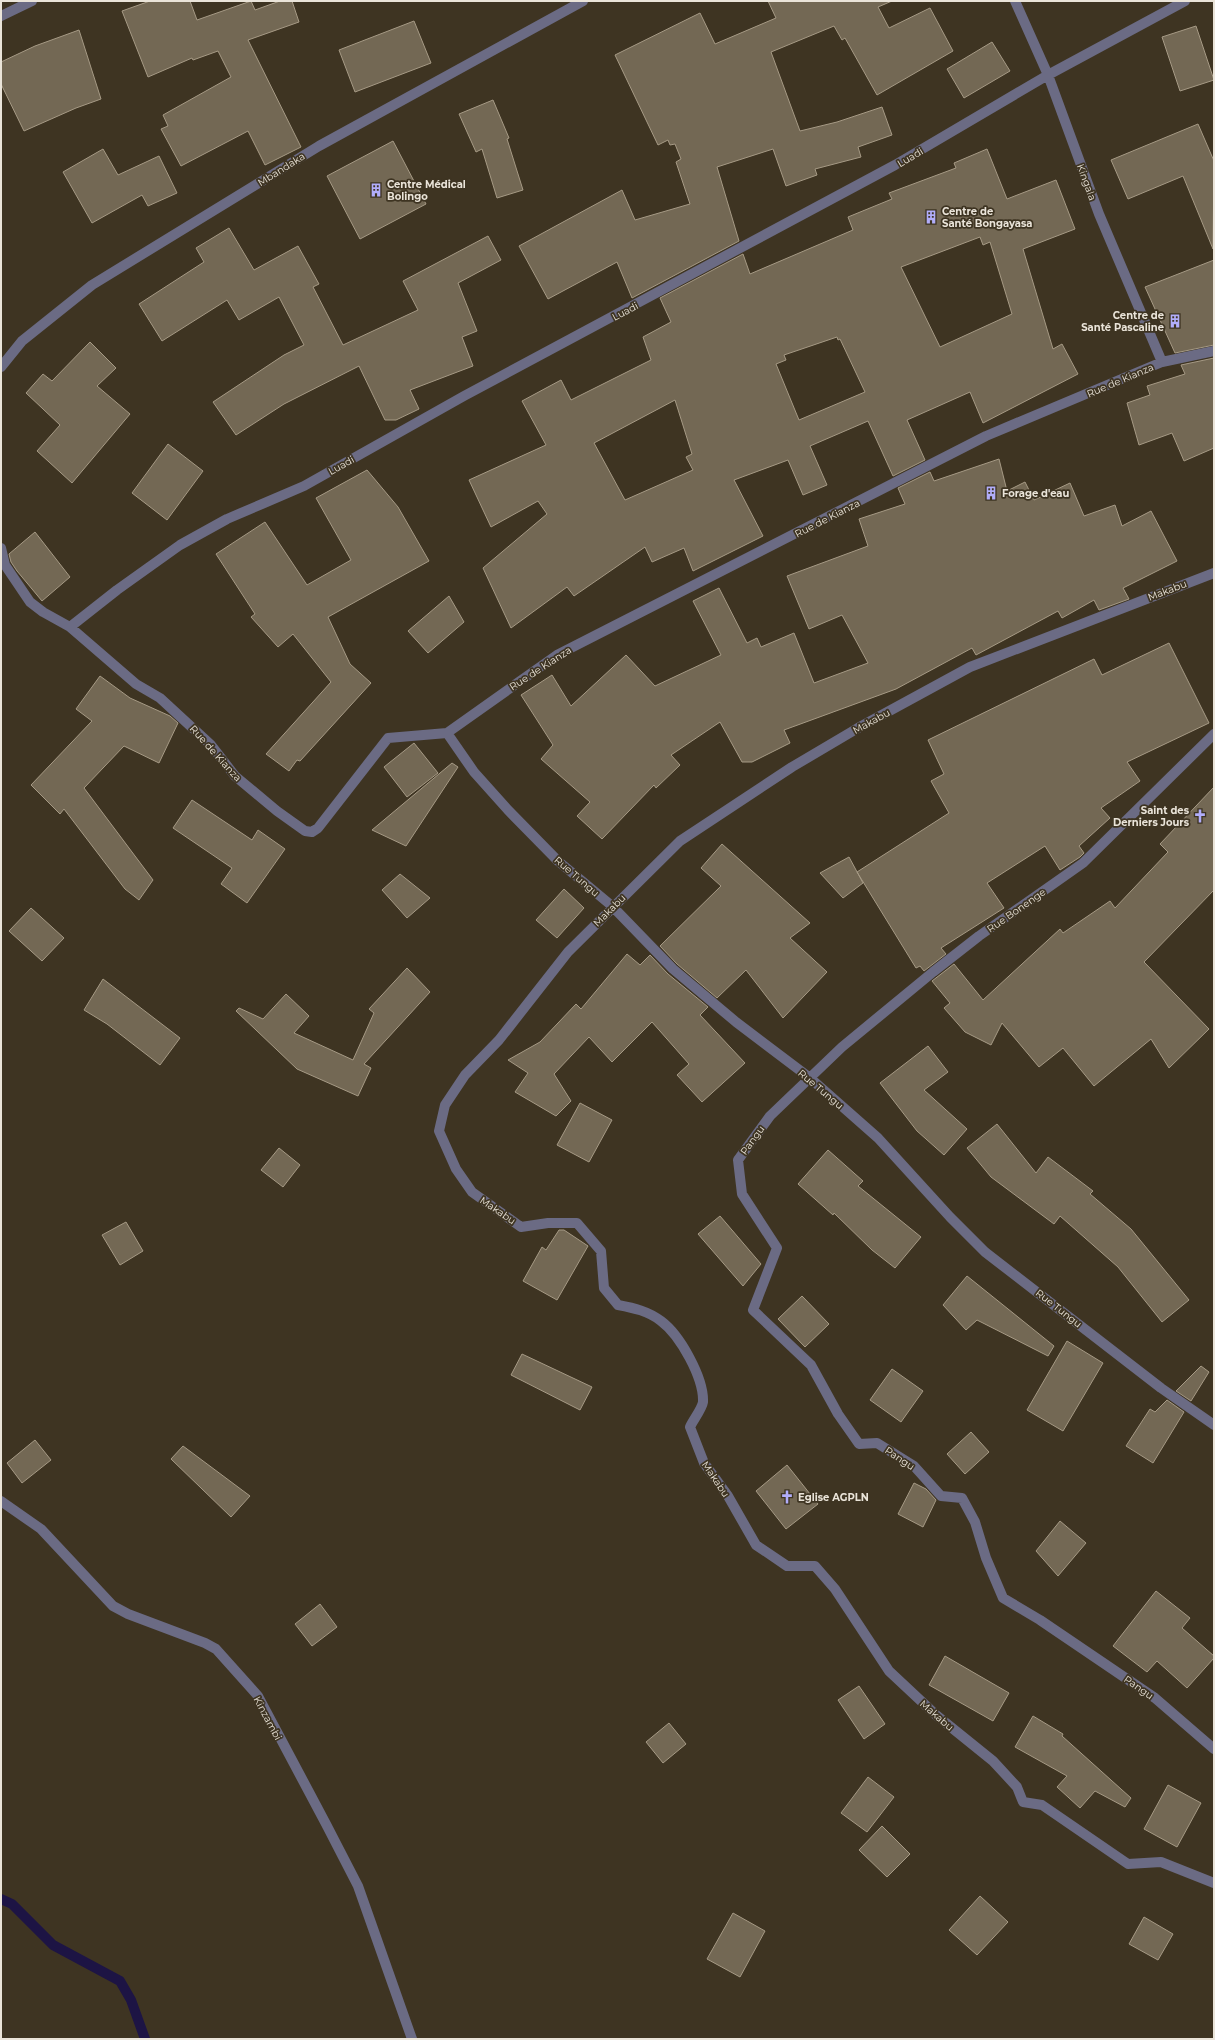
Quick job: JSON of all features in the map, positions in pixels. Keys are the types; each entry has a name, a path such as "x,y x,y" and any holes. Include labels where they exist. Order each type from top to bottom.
{"street":[{"path":"1,16 32,1"},
{"name":"Mbandaka","path":"1,367 22,341 92,285 319,146 583,1"},
{"name":"Kingala","path":"1015,1 1048,75 1099,214 1162,362"},
{"name":"Luadi","path":"70,627 117,590 180,545 227,519 304,486 464,396 896,166 1048,75 1185,1"},
{"name":"Rue de Kianza","path":"1,548 4,565 30,602 43,612 70,627 136,684 160,698 211,745 235,776 276,811 304,831 312,832 318,828 388,738 448,733 557,655 630,617 802,532 986,436 1162,362 1214,351"},
{"name":"Makabu","path":"1214,573 970,667 858,728 792,767 680,841 612,906 568,952 499,1040 465,1076 445,1105 439,1131 456,1169 472,1192 522,1227 548,1223 577,1223 601,1251 604,1288 618,1305 641,1309 662,1321 684,1346 697,1374 703,1403 690,1426 704,1463 728,1496 756,1545 787,1566 815,1566 835,1589 889,1671 936,1715 993,1761 1016,1787 1023,1802 1042,1804 1128,1864 1161,1862 1214,1883"},
{"name":"Rue Tungu","path":"448,733 474,772 508,810 558,861 612,906 673,969 736,1022 810,1078 878,1138 950,1217 985,1252 1161,1388 1214,1425"},
{"name":"Rue Bonenge","path":"810,1078 842,1046 933,972 979,936 1083,863 1214,734"},
{"name":"Pangu","path":"810,1078 770,1116 738,1160 742,1194 777,1248 753,1310 811,1366 838,1414 859,1444 877,1443 914,1466 941,1496 962,1498 975,1522 986,1558 1003,1598 1058,1631 1155,1698 1214,1749"},
{"name":"Kinzambi","path":"1,1502 41,1529 113,1606 128,1614 205,1642 216,1649 258,1696 358,1886 412,2039"}],"building":[{"path":"150,1 190,1 197,20 251,1 255,10 280,1 292,1 299,22 248,40 301,147 265,165 248,131 181,166 161,129 168,126 163,115 231,77 218,51 193,60 192,58 148,77 122,11"},
{"path":"768,1 892,1 878,7 889,28 930,8 953,51 877,95 845,38 842,40 834,26 771,52 800,131 837,122 882,107 892,135 858,147 861,157 815,169 817,175 786,186 773,149 717,167 739,241 632,298 617,262 548,299 519,246 622,190 635,220 690,204 676,162 681,159 675,144 670,145 668,140 658,145 615,55 700,13 715,44 776,18"},
{"path":"414,21 431,63 355,92 339,50"},
{"path":"1196,26 1214,80 1180,91 1162,37"},
{"path":"79,30 101,99 76,108 24,131 1,84 1,62 35,46"},
{"path":"992,42 1010,71 964,98 947,69"},
{"path":"493,100 509,138 507,139 523,190 497,198 482,149 476,152 459,114"},
{"path":"1198,124 1214,161 1213,249 1183,176 1128,199 1111,160"},
{"name":"Centre Médical Bolingo","path":"393,141 426,204 360,239 327,176"},
{"path":"103,149 118,175 159,156 177,193 148,206 142,195 92,223 63,172"},
{"path":"987,149 1007,199 1056,180 1075,229 1023,249 1053,349 1062,344 1078,374 983,423 970,392 907,420 925,460 893,476 868,421 810,446 827,485 803,495 788,460 734,480 763,536 693,571 684,548 652,562 645,547 574,596 567,587 511,628 483,568 547,514 538,501 491,527 469,480 546,445 522,401 561,380 571,400 651,360 643,337 671,322 660,298 743,254 750,274 853,230 848,217 892,199 889,193 956,168 954,163","holes":["980,237 983,245 990,242 1012,314 940,347 901,267","837,337 838,340 840,339 865,392 799,420 776,364 786,360 784,355","675,400 692,454 686,457 693,470 625,500 594,443"]},
{"path":"229,228 254,270 298,246 319,284 313,287 343,345 418,310 403,281 488,236 501,260 458,283 477,331 462,337 473,366 410,390 419,409 396,420 385,420 359,366 284,404 236,435 213,402 284,355 304,345 279,297 239,320 227,300 162,341 139,304 204,262 196,248"},
{"path":"1214,260 1214,345 1175,353 1145,287"},
{"path":"90,342 116,368 97,386 130,414 72,483 37,451 60,425 26,393 43,374 52,381"},
{"path":"1214,358 1214,448 1184,461 1172,433 1139,445 1127,403 1150,395 1147,386 1185,374 1181,365"},
{"path":"168,444 203,471 167,520 132,493"},
{"path":"999,459 1007,491 1025,482 1034,500 1070,483 1084,516 1115,505 1122,526 1151,511 1177,561 1123,588 1129,599 1099,610 1094,600 1062,618 1058,611 976,655 972,648 896,689 784,730 790,743 752,762 742,762 720,722 671,755 680,765 656,788 654,785 602,839 577,816 590,802 541,759 553,745 521,695 552,675 571,706 626,655 655,686 721,655 693,601 719,588 747,643 757,638 761,647 794,633 814,683 868,663 842,615 809,629 787,576 868,546 859,519 905,504 898,488 930,472 934,481"},
{"path":"367,470 398,507 429,561 328,617 350,664 371,683 300,761 297,760 289,771 266,754 331,682 293,634 278,647 251,617 255,614 216,554 265,522 307,585 351,560 316,498"},
{"path":"35,532 70,577 42,601 17,571 11,562 9,554"},
{"path":"449,596 464,622 428,653 408,631"},
{"path":"1169,643 1209,723 1127,762 1140,781 1101,808 1110,818 1079,846 1084,853 1080,857 1060,870 1045,846 987,883 1004,908 941,948 946,954 924,971 920,966 916,968 857,872 949,813 931,781 944,774 928,740 1094,659 1102,675"},
{"path":"100,676 130,698 170,716 178,723 159,763 124,746 84,788 153,880 139,900 125,889 64,809 60,814 31,785 92,721 76,709"},
{"path":"414,743 438,773 407,797 384,767"},
{"path":"452,763 458,767 406,846 372,830"},
{"path":"1214,787 1214,890 1144,962 1209,1029 1169,1068 1151,1039 1094,1086 1063,1048 1039,1067 1002,1023 991,1045 965,1032 944,1008 950,1003 932,981 954,964 983,1000 1060,929 1063,933 1110,901 1115,908 1168,852 1160,844"},
{"path":"192,800 252,840 258,830 285,849 247,903 221,884 232,868 173,828"},
{"path":"722,844 810,923 790,938 827,972 783,1018 746,970 717,998 677,964 660,946 721,886 701,868"},
{"path":"849,857 863,883 843,898 820,873"},
{"path":"400,874 430,898 407,918 382,890"},
{"path":"564,889 584,908 557,938 536,920"},
{"path":"31,908 64,938 42,961 9,931"},
{"path":"627,954 640,965 650,955 668,974 708,1007 700,1015 745,1063 702,1102 677,1075 689,1064 652,1022 612,1062 589,1037 554,1074 571,1101 556,1116 515,1092 528,1073 508,1060 540,1042 576,1004 581,1009"},
{"path":"407,968 430,992 364,1064 371,1068 358,1096 297,1069 236,1011 239,1008 263,1019 286,994 309,1016 294,1033 353,1060 374,1013 369,1009"},
{"path":"103,979 180,1038 160,1065 107,1024 84,1010"},
{"path":"928,1046 948,1072 924,1090 967,1129 944,1155 917,1131 880,1083"},
{"path":"580,1103 612,1120 589,1162 557,1145"},
{"path":"997,1124 1036,1173 1048,1157 1093,1191 1090,1194 1131,1229 1189,1300 1162,1322 1118,1267 1060,1216 1054,1224 991,1177 967,1148"},
{"path":"279,1148 300,1165 283,1187 261,1170"},
{"path":"828,1150 863,1181 858,1186 921,1237 895,1268 872,1250 834,1213 833,1215 798,1184"},
{"path":"720,1216 761,1264 743,1286 698,1234"},
{"path":"126,1222 143,1251 120,1265 102,1235"},
{"path":"559,1230 564,1230 588,1246 557,1300 523,1281 542,1247 546,1250"},
{"path":"967,1276 1054,1346 1048,1356 977,1320 966,1330 943,1305"},
{"path":"802,1296 829,1324 805,1347 778,1319"},
{"path":"1067,1341 1103,1363 1063,1431 1027,1410"},
{"path":"522,1354 592,1387 580,1410 511,1375"},
{"path":"1201,1366 1209,1372 1191,1401 1176,1391"},
{"path":"892,1369 923,1391 901,1422 870,1400"},
{"path":"1167,1400 1184,1412 1153,1463 1126,1446 1150,1409 1155,1412"},
{"path":"971,1432 989,1452 965,1474 947,1454"},
{"path":"35,1440 51,1460 22,1483 7,1463"},
{"path":"183,1446 250,1496 231,1517 171,1459"},
{"name":"Eglise AGPLN","path":"787,1465 818,1504 786,1529 756,1491"},
{"path":"914,1483 926,1489 936,1500 923,1527 898,1514"},
{"path":"1060,1521 1086,1543 1058,1576 1036,1551"},
{"path":"1156,1591 1190,1618 1182,1628 1214,1656 1214,1658 1187,1688 1157,1661 1147,1672 1113,1646"},
{"path":"320,1604 337,1627 312,1646 295,1624"},
{"path":"945,1656 1009,1693 993,1721 929,1685"},
{"path":"859,1686 885,1724 864,1739 838,1700"},
{"path":"1033,1716 1063,1734 1062,1736 1131,1798 1125,1807 1095,1791 1080,1808 1057,1787 1067,1776 1015,1747"},
{"path":"669,1723 686,1744 663,1763 646,1742"},
{"path":"868,1777 894,1797 867,1832 841,1813"},
{"path":"1168,1785 1201,1803 1177,1847 1144,1829"},
{"path":"882,1826 910,1854 887,1877 859,1850"},
{"path":"980,1896 1008,1922 977,1955 949,1930"},
{"path":"733,1913 765,1931 740,1977 707,1959"},
{"path":"1144,1917 1173,1934 1158,1960 1129,1944"}],"waterway":[{"path":"1,1899 12,1904 53,1945 120,1981 131,2000 145,2039"}],"place":[{"name":"Centre Médical Bolingo","path":"376,190"},
{"name":"Centre de Santé Bongayasa","path":"931,217"},
{"name":"Centre de Santé Pascaline","path":"1175,321"},
{"name":"Forage d'eau","path":"991,493"},
{"name":"Saint des Derniers Jours","path":"1200,816"},
{"name":"Eglise AGPLN","path":"787,1497"}]}
